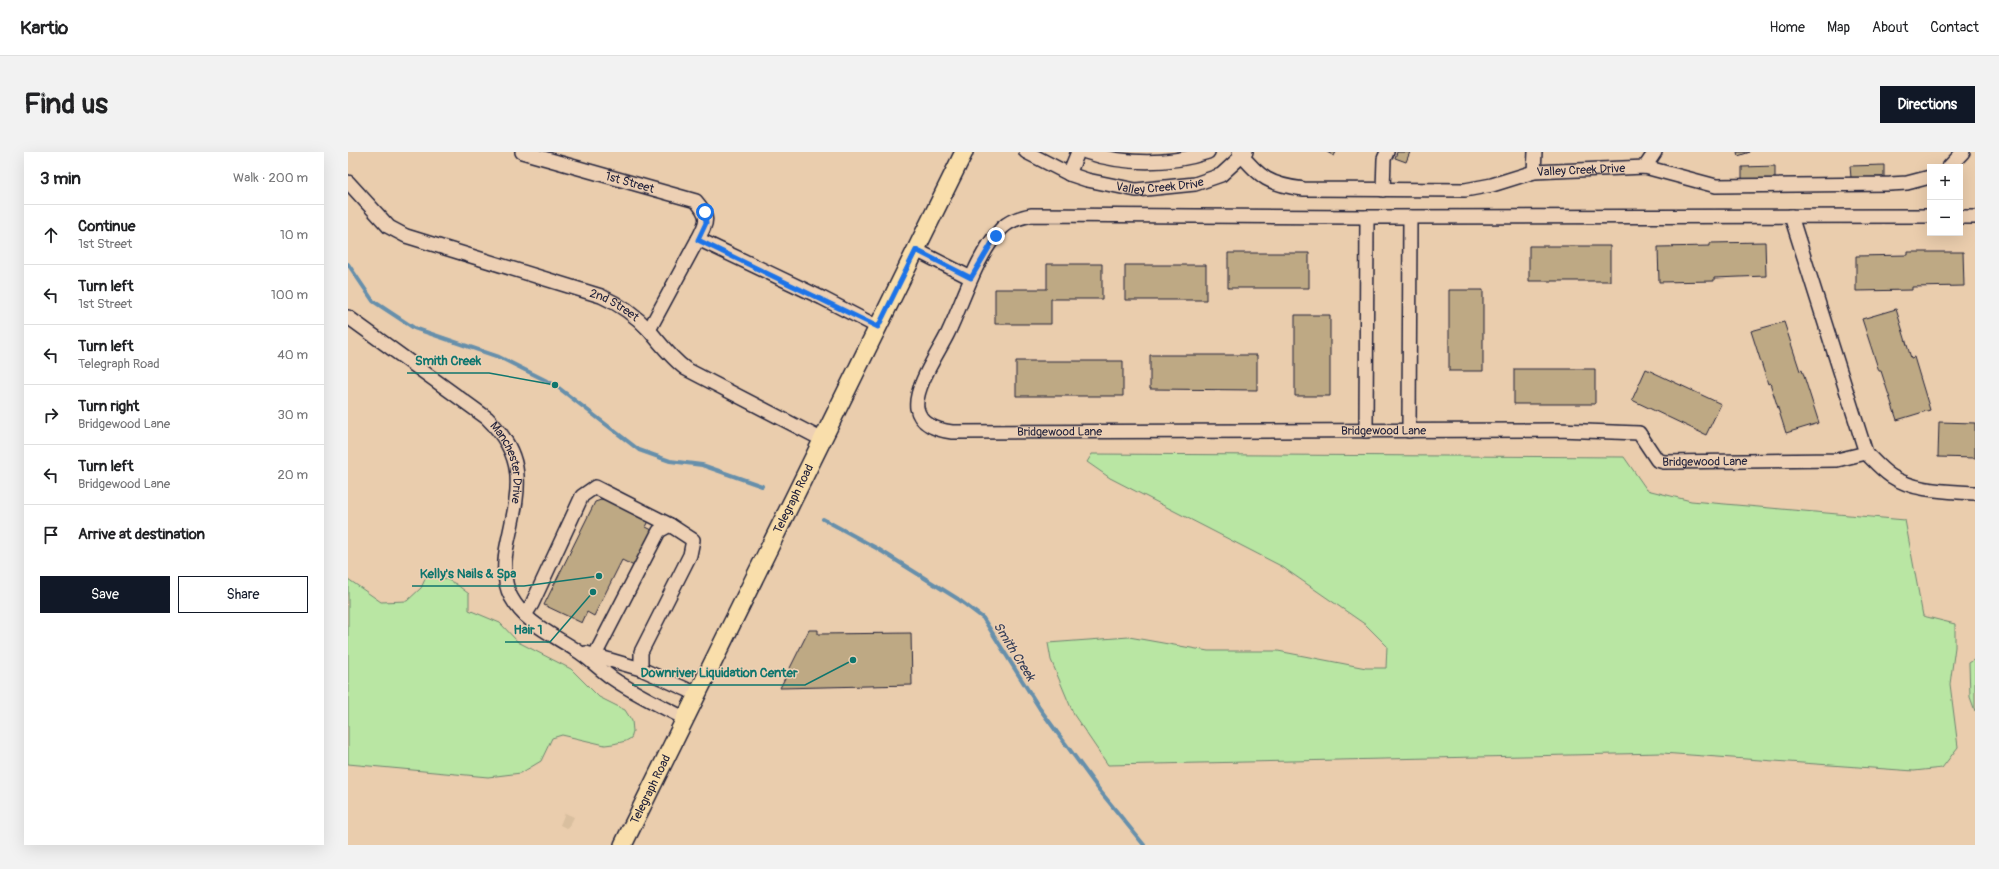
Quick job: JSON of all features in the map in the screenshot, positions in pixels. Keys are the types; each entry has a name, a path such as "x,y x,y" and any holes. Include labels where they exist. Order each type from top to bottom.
{"main road":[{"name":"Telegraph Road","path":"622,845 964,152"}],"street":[{"name":"1st Street","path":"522,152 696,201 705,212 706,223 698,240 649,330"},
{"name":"Valley Creek Drive","path":"1026,152 1069,174 1104,184 1136,190 1194,184 1221,175 1243,153 1252,169 1267,180 1288,187 1324,190 1465,190 1492,185 1534,172 1645,167 1716,186 1890,184 1907,183 1927,178"},
{"path":"1069,174 1078,152"},
{"name":"Valley Creek Drive","path":"1086,152 1119,160 1148,161 1181,159 1208,152"},
{"path":"1384,190 1384,159 1387,152"},
{"path":"1534,172 1535,152"},
{"path":"1645,167 1655,152"},
{"path":"1952,164 1963,152"},
{"name":"2nd Street","path":"348,182 389,227 406,236 601,296 624,308 649,330 676,362 686,369 823,440"},
{"name":"Bridgewood Lane","path":"1866,453 1837,460 1664,462 1658,460 1639,433 1558,430 952,432 937,429 927,424 921,418 917,409 917,399 922,384 948,332 971,278 996,236 1003,227 1013,220 1032,215 1367,217 1927,216"},
{"path":"1791,216 1866,453 1891,476 1910,485 1928,489 1975,493"},
{"path":"1366,431 1367,217"},
{"path":"1410,217 1410,430"},
{"path":"1963,217 1975,217"},
{"path":"698,240 878,327"},
{"path":"916,250 971,278"},
{"name":"Manchester Drive","path":"348,317 488,418 505,437 515,460 518,482 516,506 507,549 505,574 511,596 525,615 536,626 577,650 612,678 648,699 686,718"},
{"path":"525,615 532,604 582,496 595,487 670,525 693,540 690,556 641,652 641,669"},
{"path":"595,655 600,641 659,531 670,525"},
{"name":"Manchester Drive","path":"577,650 641,669 697,694"}],"shaded area":[{"path":"565,813 574,817 568,829 560,825"}],"green space":[{"path":"1092,454 1624,457 1647,490 1691,501 1905,520 1923,616 1955,624 1955,647 1950,684 1958,747 1942,768 1914,771 1662,753 1108,765 1074,715 1051,660 1048,643 1129,637 1208,651 1278,651 1366,668 1386,668 1387,646 1366,625 1281,566 1110,478 1087,462"},
{"path":"432,572 456,584 469,594 469,610 500,623 518,642 571,669 599,697 625,710 632,721 633,731 631,738 626,741 605,745 562,735 552,738 541,761 521,773 488,777 348,764 348,579 381,602 407,601 421,588 427,575"},
{"path":"1975,659 1975,711 1970,697 1969,663"}],"building":[{"path":"1327,152 1336,152 1334,156"},
{"path":"1397,152 1410,152 1406,162 1395,158"},
{"path":"1737,152 1750,152 1738,156"},
{"path":"1884,165 1884,177 1851,178 1850,166"},
{"path":"1775,166 1775,179 1742,179 1742,167"},
{"path":"1765,242 1766,276 1714,278 1714,281 1659,282 1658,247 1710,246 1710,243"},
{"path":"1529,246 1610,246 1610,281 1529,281"},
{"path":"1908,252 1963,252 1964,286 1912,287 1912,290 1856,291 1856,256 1908,255"},
{"path":"1228,253 1309,253 1309,288 1228,288"},
{"path":"1047,264 1102,264 1102,299 1051,299 1051,324 995,324 995,289 1047,289"},
{"path":"1125,265 1206,265 1206,300 1125,300"},
{"path":"1449,290 1483,290 1483,371 1449,371"},
{"path":"1896,309 1911,358 1914,357 1930,410 1897,420 1862,319"},
{"path":"1295,315 1330,315 1330,396 1295,396"},
{"path":"1784,322 1800,371 1802,370 1819,423 1786,433 1751,331"},
{"path":"1150,355 1257,355 1257,390 1150,389"},
{"path":"1016,361 1123,361 1123,396 1016,396"},
{"path":"1514,369 1595,369 1595,404 1514,404"},
{"path":"1646,369 1721,404 1706,435 1632,400"},
{"path":"1939,422 1975,423 1975,458 1938,457"},
{"path":"604,499 649,521 646,527 652,530 634,566 622,560 594,616 587,612 582,623 544,605 595,502"},
{"path":"809,630 818,630 818,634 911,633 912,685 780,688"}],"waterway":[{"name":"Smith Creek","path":"348,264 373,301 414,328 499,357 555,385 639,450 670,461 702,465 762,486"},
{"name":"Smith Creek","path":"823,519 878,549 958,599 983,618 1040,709 1100,791 1144,845"}],"place":[{"name":"Smith Creek","path":"555,385"},
{"name":"Kelly's Nails & Spa","path":"599,576"},
{"name":"Hair 1","path":"593,592"},
{"name":"Downriver Liquidation Center","path":"853,660"}],"route":[{"path":"705,212 706,223 698,240 822,298 878,327 916,250 971,278 996,236"}]}
